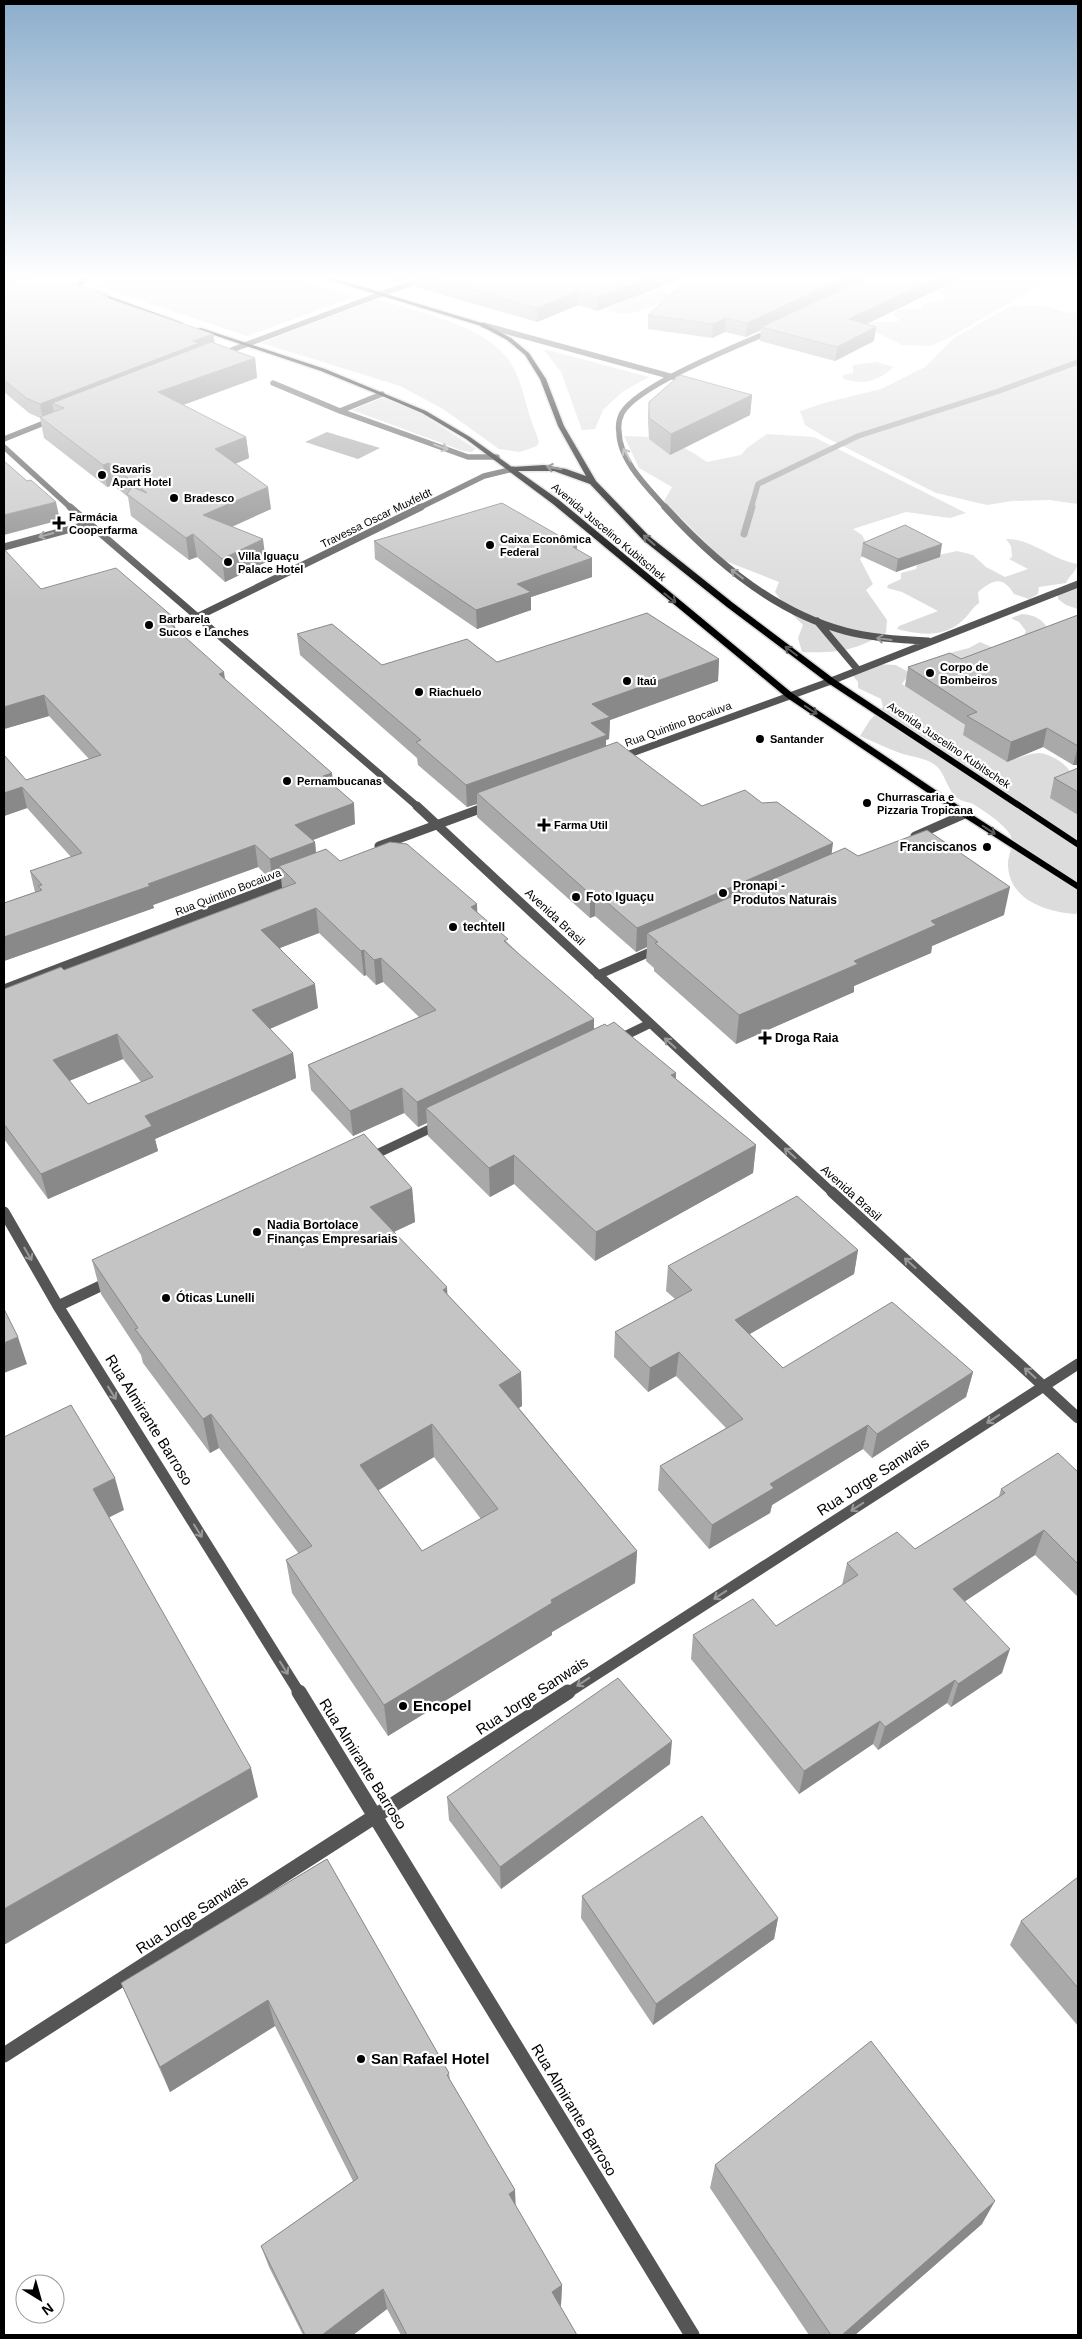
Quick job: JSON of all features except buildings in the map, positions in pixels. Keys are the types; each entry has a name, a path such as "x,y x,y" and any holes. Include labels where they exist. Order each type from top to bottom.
{"main road":[{"name":"Avenida Juscelino Kubitschek","path":"360,385 424,412 497,457 789,695 965,814 1078,887"},
{"name":"Avenida Juscelino Kubitschek","path":"545,385 561,426 593,482 646,538 730,606 831,680 1078,845"},
{"path":"513,469 533,466 551,467 570,471 593,482"}],"street":[{"path":"276,385 340,411 468,457 497,457"},
{"path":"659,385 634,400 624,410 619,421 621,446 634,468 673,515 724,564 740,577 816,621 838,629 884,639 933,642"},
{"path":"340,411 382,394"},
{"path":"4,439 59,417"},
{"name":"Avenida Brasil","path":"4,447 89,524 438,824 649,1024 1078,1418"},
{"name":"Travessa Oscar Muxfeldt","path":"197,617 484,476 513,469"},
{"path":"4,547 89,524"},
{"name":"Rua Quintino Bocaiuva","path":"614,760 933,642 1078,584"},
{"path":"816,621 858,670"},
{"path":"373,849 503,800"},
{"path":"902,842 965,814"},
{"name":"Rua Quintino Bocaiuva","path":"4,989 299,877"},
{"path":"598,975 669,944"},
{"path":"604,1046 649,1024"},
{"path":"362,1161 452,1118"},
{"name":"Rua Almirante Barroso","path":"4,1212 58,1306 376,1815 692,2335"},
{"path":"58,1306 121,1276"},
{"name":"Rua Jorge Sanwais","path":"4,2055 1078,1364"}],"shaded area":[{"path":"397,385 521,385 539,442 537,446 520,452 499,449 443,409"},
{"path":"566,385 634,385 622,392 603,410 595,429 582,430"},
{"path":"889,385 1078,385 1078,504 1049,500 1012,501 987,505 936,493 805,425 800,411 881,389"},
{"path":"382,398 420,413 476,449 471,452 463,451 352,410"},
{"path":"327,432 380,448 358,459 305,442"},
{"path":"767,434 814,437 966,513 950,518 906,512 853,529 862,535 869,548 860,559 873,584 866,590 887,620 886,633 864,644 846,650 802,652 798,638 803,625 790,612 775,592 779,582 723,560 664,501 672,487 639,468 624,436 649,437 668,441 686,448 707,462 741,455 747,448"},
{"path":"1006,539 1033,545 1068,562 1077,564 1074,572 1066,583 1039,587 1038,594 1029,599 1014,594 1010,588 1001,582 993,582 978,592 979,603 963,620 948,630 923,634 897,629 899,626 938,611 902,592 887,588 888,585 901,579 901,573 916,569 917,565 939,555 957,551 973,555 986,567 1005,577 1028,569 1009,559 1012,557 1011,546"},
{"path":"1078,585 1078,609 1066,605 1058,599 1058,594"},
{"path":"1022,614 1038,618 1049,630 1023,638 1026,631 1019,622 1011,618"},
{"path":"980,642 994,648 983,664 946,657 953,652 969,648"},
{"path":"876,664 896,665 910,673 902,684 969,728 964,735 1007,762 1040,753 1056,759 1067,767 1073,780 1078,816 1078,910 1076,914 1054,911 1023,896 1010,878 1008,861 1012,842 1009,832 973,804 955,796 939,768 924,759 897,752 860,736 870,720 883,707 881,699 858,688 858,682 853,676"}],"waterway":[{"path":"751,508 758,484 858,436 1015,385"},
{"path":"744,534 752,507"}],"place":[{"name":"Savaris Apart Hotel","path":"102,475"},
{"name":"Bradesco","path":"174,498"},
{"name":"Farmácia Cooperfarma","path":"59,523"},
{"name":"Caixa Econômica Federal","path":"490,545"},
{"name":"Villa Iguaçu Palace Hotel","path":"228,562"},
{"name":"Barbarela Sucos e Lanches","path":"149,625"},
{"name":"Corpo de Bombeiros","path":"930,673"},
{"name":"Itaú","path":"627,681"},
{"name":"Riachuelo","path":"419,692"},
{"name":"Santander","path":"760,739"},
{"name":"Pernambucanas","path":"287,781"},
{"name":"Churrascaria e Pizzaria Tropicana","path":"867,803"},
{"name":"Farma Util","path":"544,825"},
{"name":"Franciscanos","path":"987,847"},
{"name":"Pronapi - Produtos Naturais","path":"723,893"},
{"name":"Foto Iguaçu","path":"576,897"},
{"name":"techtell","path":"453,927"},
{"name":"Droga Raia","path":"765,1038"},
{"name":"Nadia Bortolace Finanças Empresariais","path":"257,1232"},
{"name":"Óticas Lunelli","path":"166,1298"},
{"name":"Encopel","path":"403,1706"},
{"name":"San Rafael Hotel","path":"361,2059"}]}
